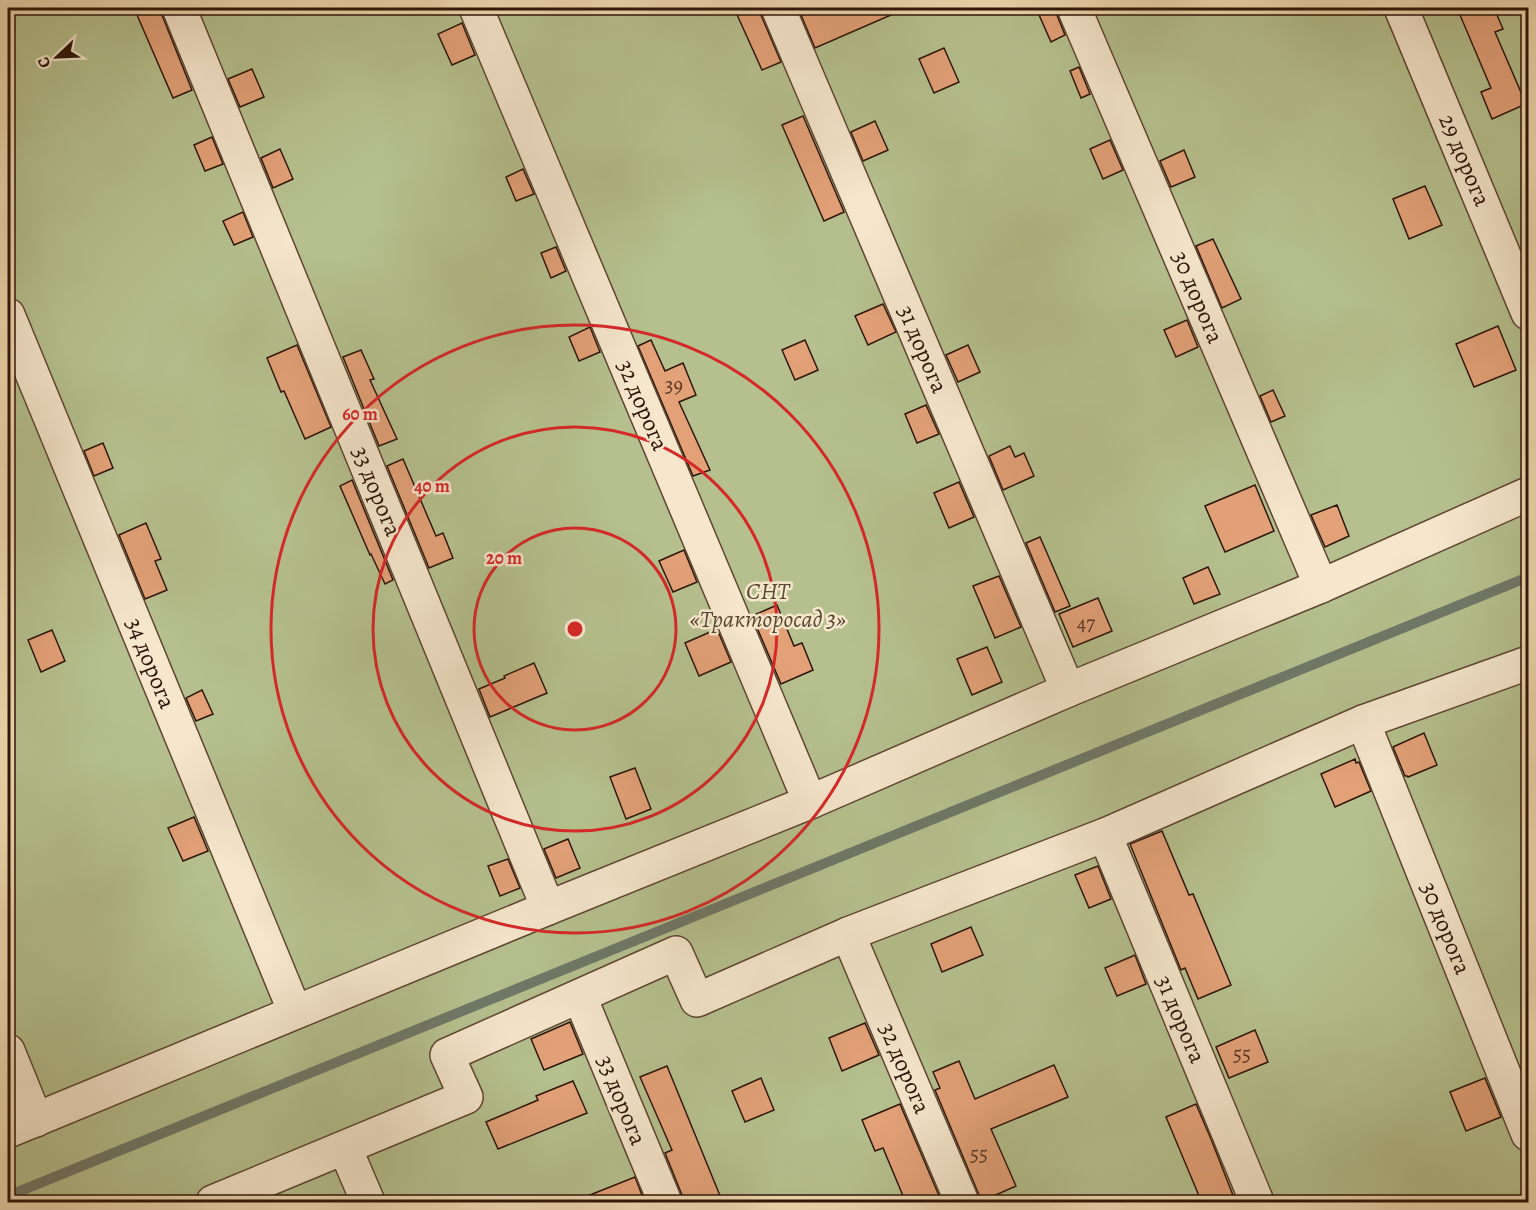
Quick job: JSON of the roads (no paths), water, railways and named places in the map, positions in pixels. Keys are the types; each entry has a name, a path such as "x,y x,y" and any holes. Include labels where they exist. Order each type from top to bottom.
{"street":[{"name":"33 дорога","path":"179,8 548,908"},
{"name":"32 дорога","path":"476,8 810,802"},
{"name":"31 дорога","path":"777,8 1068,690"},
{"name":"30 дорога","path":"1074,8 1321,586"},
{"name":"29 дорога","path":"1401,8 1528,313"},
{"name":"34 дорога","path":"8,315 295,1012"},
{"path":"8,1051 22,1125 810,802 1068,690 1321,586 1528,494"},
{"path":"213,1203 466,1097 447,1055 676,953 697,1000 848,934 1105,835 1363,722 1528,663"},
{"name":"30 дорога","path":"1363,722 1528,1134"},
{"name":"31 дорога","path":"1105,835 1257,1203"},
{"name":"32 дорога","path":"848,934 962,1203"},
{"name":"33 дорога","path":"580,996 665,1203"},
{"path":"345,1148 368,1203"}],"waterway":[{"path":"8,1196 1528,577"}],"park label":[{"name":"СНТ «Тракторосад 3»","path":"768,605"}]}
